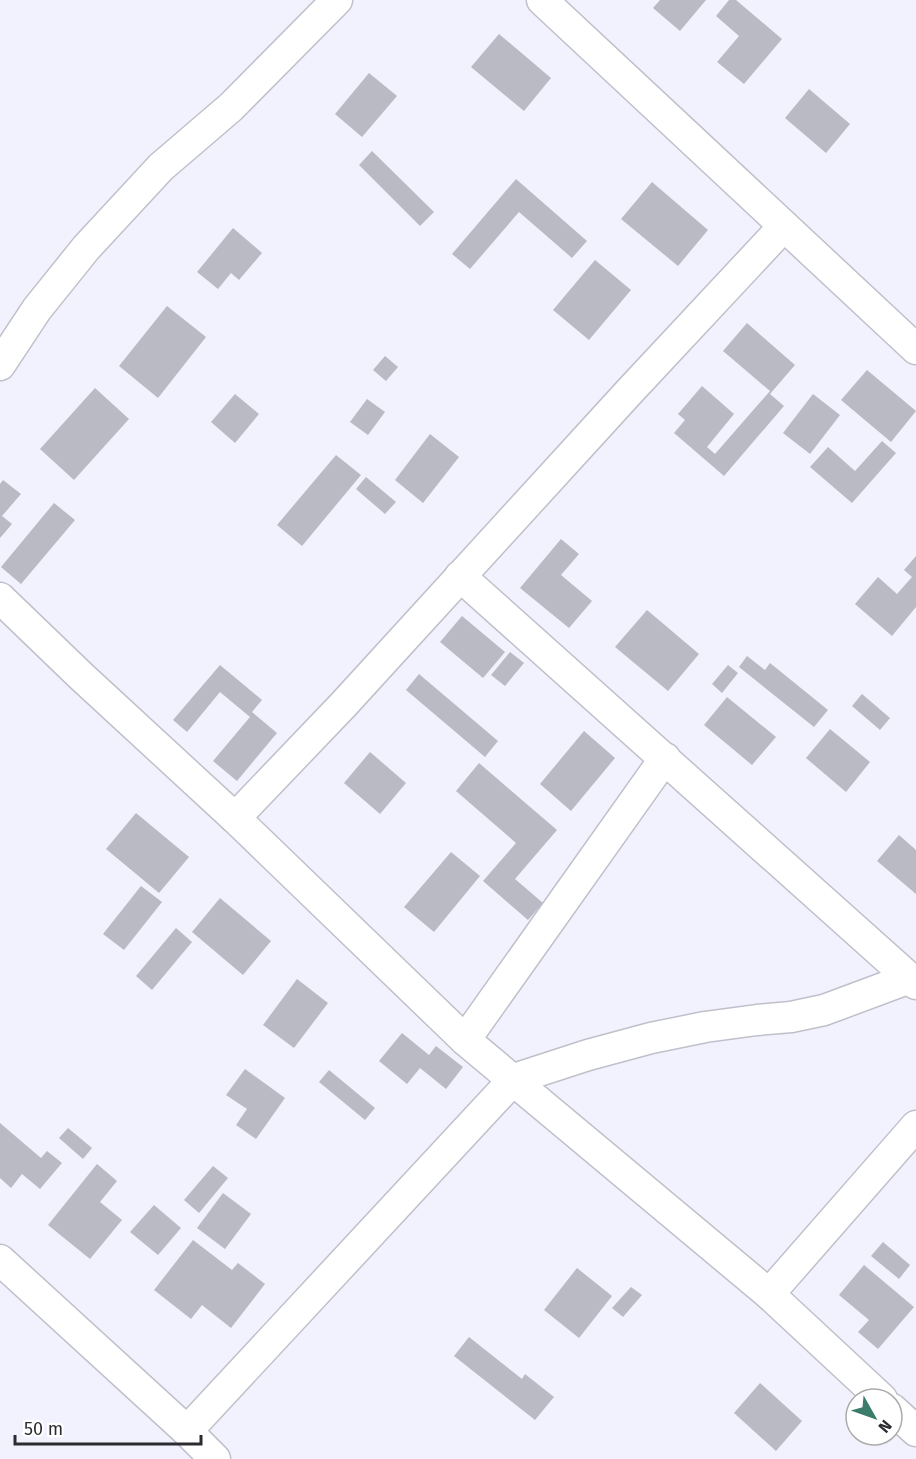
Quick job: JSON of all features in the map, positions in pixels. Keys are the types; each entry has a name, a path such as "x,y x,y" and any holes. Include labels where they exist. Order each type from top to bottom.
{"street":[{"path":"0,365 37,309 86,248 160,167 231,107 337,0"},
{"path":"542,0 916,349"},
{"path":"235,818 344,704 784,226"},
{"path":"187,1431 514,1079 651,1038 824,1010 913,981 460,576"},
{"path":"0,597 81,676 235,818 465,1040 769,1294 869,1387"},
{"path":"465,1040 665,758"},
{"path":"769,1294 916,1126"},
{"path":"0,1260 215,1459"},
{"path":"904,1420 916,1431"}],"building":[{"path":"660,0 706,0 680,31 653,8"},
{"path":"729,0 736,0 782,39 744,84 717,62 739,36 716,16"},
{"path":"499,34 551,78 524,111 471,67"},
{"path":"369,73 397,96 362,137 335,114"},
{"path":"809,89 850,124 826,153 785,118"},
{"path":"372,151 434,212 420,226 359,165"},
{"path":"516,179 587,241 572,258 519,212 470,269 452,254"},
{"path":"652,182 708,230 678,266 621,219"},
{"path":"233,228 262,253 239,280 231,273 218,289 197,272"},
{"path":"595,260 631,290 589,340 553,310"},
{"path":"167,306 206,337 158,398 119,366"},
{"path":"747,323 795,365 770,394 784,406 724,476 674,433 685,420 678,414 702,386 734,414 707,447 715,454 770,391 723,351"},
{"path":"385,356 398,367 386,381 373,370"},
{"path":"867,370 916,411 891,442 841,400"},
{"path":"95,388 129,419 74,480 40,449"},
{"path":"235,394 259,414 235,443 211,422"},
{"path":"813,394 840,415 810,454 783,433"},
{"path":"367,399 385,412 368,435 350,422"},
{"path":"430,434 459,457 423,503 395,480"},
{"path":"882,441 896,453 852,503 810,467 828,447 855,471"},
{"path":"336,455 361,475 302,546 277,525"},
{"path":"366,477 396,502 385,514 356,489"},
{"path":"3,480 21,494 2,516 12,524 0,538 0,484"},
{"path":"54,503 75,520 21,584 1,567"},
{"path":"561,539 579,554 561,575 592,601 569,628 520,588"},
{"path":"916,556 916,607 892,636 855,604 878,577 897,594 912,577 904,570"},
{"path":"647,610 699,654 668,691 615,647"},
{"path":"462,616 505,652 483,678 440,642"},
{"path":"510,652 524,663 505,686 491,675"},
{"path":"747,656 765,670 770,663 828,710 814,727 739,667"},
{"path":"220,665 262,700 252,712 277,733 237,781 213,761 250,717 220,692 187,732 173,720"},
{"path":"728,665 738,673 722,693 712,684"},
{"path":"419,674 498,741 485,757 406,690"},
{"path":"862,694 890,718 880,730 852,706"},
{"path":"727,697 776,737 752,765 704,725"},
{"path":"830,729 870,762 846,792 806,758"},
{"path":"584,731 615,758 571,811 540,784"},
{"path":"370,752 406,783 380,814 344,783"},
{"path":"479,763 557,830 515,879 543,903 528,920 483,881 516,843 456,791"},
{"path":"136,813 189,857 159,893 106,849"},
{"path":"899,835 916,850 916,894 877,861"},
{"path":"451,852 480,876 434,932 404,907"},
{"path":"141,886 162,902 124,950 103,934"},
{"path":"220,898 271,941 243,975 192,932"},
{"path":"176,928 192,942 152,990 136,976"},
{"path":"297,979 328,1003 294,1048 263,1025"},
{"path":"402,1033 429,1055 436,1046 463,1067 446,1089 420,1068 407,1084 379,1061"},
{"path":"245,1069 285,1098 256,1139 236,1125 247,1109 226,1095"},
{"path":"329,1070 375,1108 365,1120 319,1082"},
{"path":"0,1123 41,1158 47,1151 62,1163 40,1189 22,1174 11,1188 0,1178"},
{"path":"68,1128 92,1148 83,1159 59,1138"},
{"path":"97,1164 117,1181 100,1202 122,1220 90,1259 48,1225"},
{"path":"213,1166 228,1178 199,1213 184,1200"},
{"path":"223,1193 251,1214 225,1249 197,1228"},
{"path":"154,1205 181,1228 158,1255 130,1232"},
{"path":"193,1240 232,1270 238,1263 265,1284 231,1328 202,1305 191,1319 154,1290"},
{"path":"883,1242 910,1265 899,1279 871,1256"},
{"path":"864,1265 914,1307 878,1349 858,1332 869,1320 839,1295"},
{"path":"577,1268 612,1296 579,1338 544,1310"},
{"path":"631,1287 642,1295 623,1317 612,1308"},
{"path":"469,1337 522,1379 525,1374 554,1397 535,1420 454,1356"},
{"path":"760,1383 802,1421 776,1451 734,1413"}]}
